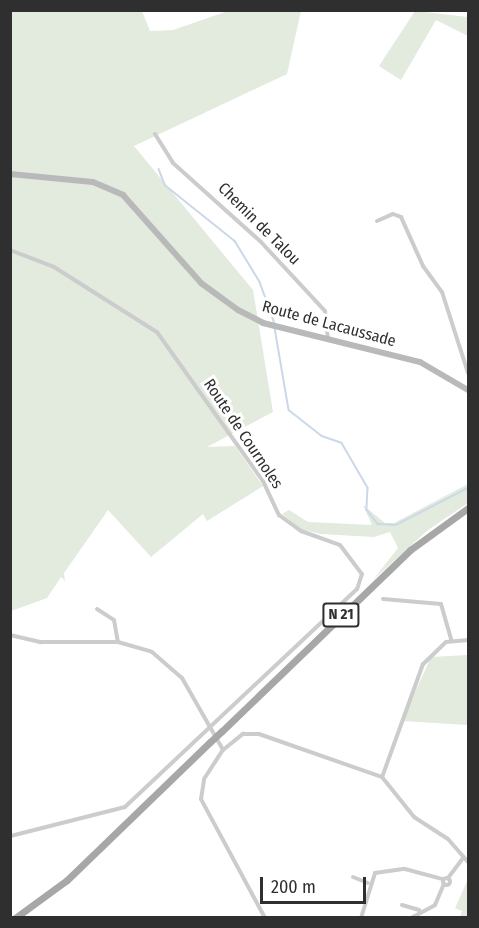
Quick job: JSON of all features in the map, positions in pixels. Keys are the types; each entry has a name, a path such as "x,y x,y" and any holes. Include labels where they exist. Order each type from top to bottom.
{"main road":[{"name":"N 21","path":"15,918 67,880 410,550 468,508"}],"street":[{"name":"Chemin de Talou","path":"155,134 173,163 261,242 325,311 328,340"},
{"name":"Route de Lacaussade","path":"10,174 93,182 123,195 201,283 238,310 263,323 438,368 468,390"},
{"path":"377,221 393,214 401,217 423,266 442,292 468,373"},
{"name":"Route de Cournoles","path":"10,250 54,267 158,332 263,482 279,515 301,531 340,545 359,566 357,589 210,724 125,807 10,836"},
{"path":"384,599 441,604 451,640"},
{"path":"97,609 114,620 118,642"},
{"path":"10,635 41,642 118,642 167,664 210,724 224,750"},
{"path":"382,777 423,664 451,640 468,640"},
{"path":"265,918 201,799 204,779 224,750 251,733 338,765 382,777 414,817 468,862"},
{"path":"411,918 419,910 435,905 445,880 464,857"},
{"path":"361,918 368,883 375,873 394,869 445,880"},
{"path":"352,877 368,883"},
{"path":"402,905 419,910"}],"shaded area":[{"path":"10,11 142,11 150,31 173,30 228,11 301,11 287,74 134,146 253,290 273,412 207,447 235,446 263,486 207,521 203,514 151,557 108,510 64,573 65,581 61,577 47,598 11,611"},
{"path":"415,11 468,17 468,36 436,20 401,80 379,66"},
{"path":"468,484 468,503 428,530 373,580 398,548 390,532 374,537 321,534 300,529 282,514 289,510 308,522 372,525 363,505 385,523 394,523"},
{"path":"468,655 468,725 402,721 431,657"},
{"path":"468,879 468,917 460,917 462,911 455,908"}],"waterway":[{"path":"159,169 165,185 235,241 260,282 275,324"},
{"path":"275,328 289,410 322,436 342,443 368,488 367,510 378,524 396,525 468,488"}]}
